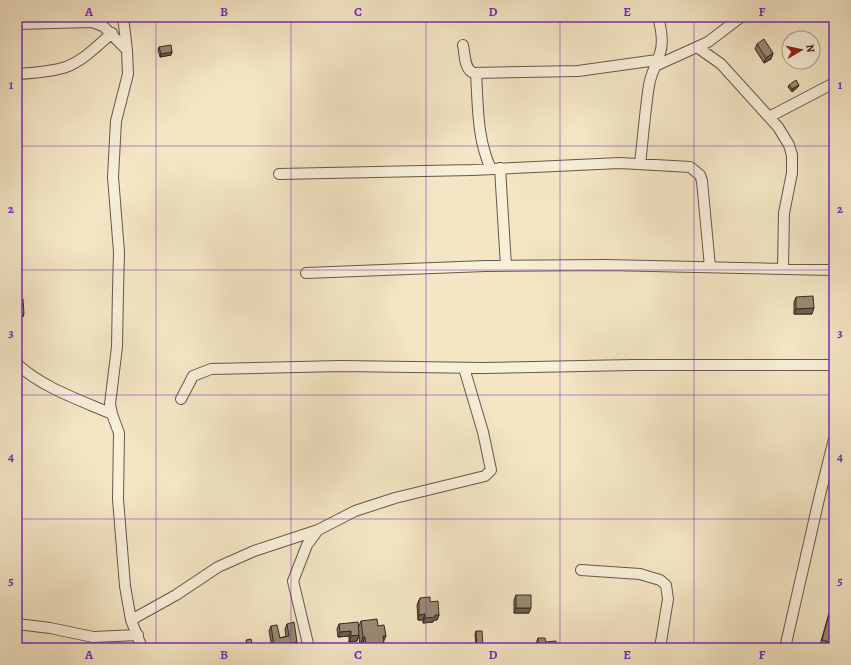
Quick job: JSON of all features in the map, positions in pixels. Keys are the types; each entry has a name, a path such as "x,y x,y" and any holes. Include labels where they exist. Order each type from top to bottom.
{"street":[{"path":"123,17 128,74 116,121 113,177 119,252 117,347 110,404 119,433 118,499 125,586 132,620 142,648"},
{"path":"640,164 649,83 662,46 661,28 658,17"},
{"path":"463,45 468,68 471,72 578,71 656,63 708,42 741,17"},
{"path":"17,24 92,22 103,26 112,33 127,50"},
{"path":"17,74 45,72 67,66 76,62 112,33"},
{"path":"697,47 721,64 769,117 789,145 792,155 792,173 784,213 783,269"},
{"path":"476,73 478,115 482,145 485,156 495,168 506,266"},
{"path":"769,117 834,83"},
{"path":"279,174 620,163 690,168 700,175 702,181 710,267"},
{"path":"306,273 506,266 606,265 834,270"},
{"path":"17,364 23,370 50,386 112,414"},
{"path":"181,399 193,376 211,370 341,366 464,368 632,364 834,365"},
{"path":"132,620 176,595 218,568 254,551 318,530 355,511 394,498 486,476 491,470 489,455 464,368"},
{"path":"785,648 834,439"},
{"path":"309,648 293,581 307,545 318,530"},
{"path":"581,570 640,574 660,580 666,585 668,599 660,648"},
{"path":"17,624 50,628 93,637 138,635"}],"building":[{"path":"764,39 773,53 766,58 757,44"},
{"path":"171,45 172,52 161,54 159,47"},
{"path":"796,80 799,85 792,89 789,85"},
{"path":"813,296 814,308 796,309 796,297"},
{"path":"17,299 23,299 24,314 17,314"},
{"path":"516,595 531,595 531,608 516,608"},
{"path":"430,597 430,602 438,601 439,615 425,618 425,614 419,615 419,600 420,598"},
{"path":"831,606 834,607 833,643 822,640"},
{"path":"377,619 378,626 384,625 386,636 383,636 384,645 366,647 361,621"},
{"path":"294,622 297,642 274,646 271,626 277,625 280,638 289,636 287,624"},
{"path":"358,622 359,635 351,636 351,631 340,632 339,624"},
{"path":"476,631 482,631 483,646 477,647"},
{"path":"538,638 545,638 546,642 556,641 557,648 538,648"},
{"path":"251,639 252,643 247,644 246,640"}]}
